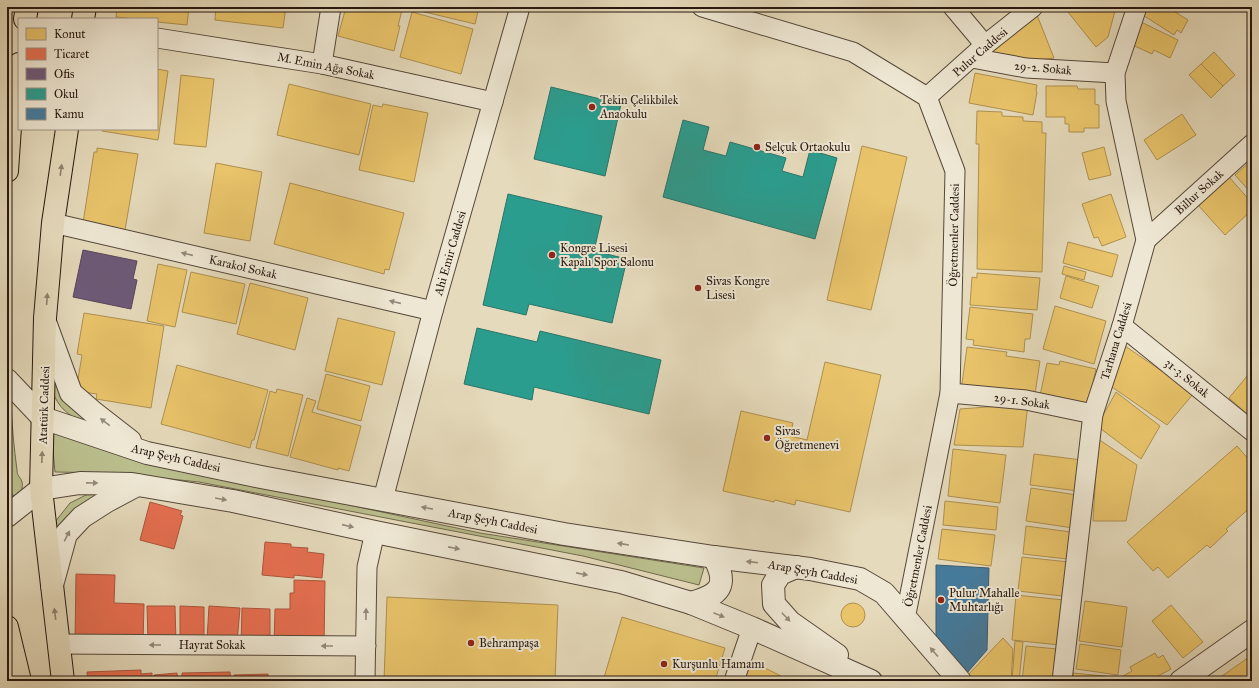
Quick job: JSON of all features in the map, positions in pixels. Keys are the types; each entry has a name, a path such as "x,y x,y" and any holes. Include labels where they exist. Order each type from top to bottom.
{"main road":[{"path":"25,18 27,7"},
{"path":"83,18 84,7"},
{"path":"7,171 8,135 18,70"},
{"name":"Atatürk Caddesi","path":"63,681 41,489 46,322 53,223 67,130"},
{"path":"7,627 20,681"}],"street":[{"path":"322,64 331,7"},
{"name":"Ahi Emir Caddesi","path":"383,499 433,311 520,7"},
{"path":"702,7 853,52 927,97"},
{"path":"953,7 979,52"},
{"name":"Pulur Caddesi","path":"927,97 1033,7"},
{"name":"Tarhana Caddesi","path":"1062,681 1093,414 1122,326 1146,240 1116,101 1115,73 1138,7"},
{"name":"M. Emin Ağa Sokak","path":"158,38 322,64 493,102"},
{"name":"29-2. Sokak","path":"979,52 1026,68 1115,73"},
{"name":"Öğretmenler Caddesi","path":"905,619 950,393 955,171 927,97"},
{"name":"Billur Sokak","path":"1146,240 1252,144"},
{"name":"Karakol Sokak","path":"53,223 433,311"},
{"path":"46,322 71,393 94,413 147,453"},
{"name":"31-3. Sokak","path":"1122,326 1252,431"},
{"name":"Arap Şeyh Caddesi","path":"7,380 43,418 147,453 262,477 564,534 714,558 796,567 860,579 884,593 960,681"},
{"name":"29-1. Sokak","path":"950,393 1026,400 1093,414"},
{"path":"7,516 41,489 80,483 137,484 233,500 375,532 621,582 690,603 752,628 871,681"},
{"path":"51,586 66,534 82,516 137,484"},
{"path":"365,681 367,567 375,532"},
{"path":"690,603 700,601 717,592 722,584 720,569 714,558"},
{"path":"796,567 780,574 773,585 774,604 790,622 874,681"},
{"path":"734,681 752,628"},
{"path":"1181,681 1252,631"},
{"name":"Hayrat Sokak","path":"58,644 366,646"}],"green space":[{"path":"50,373 103,429 71,416 61,407 54,395"},
{"path":"7,399 10,400 11,404 17,473 22,484 21,493 17,496 7,494"},
{"path":"51,429 134,459 480,533 704,568 699,585 583,556 199,482 114,473 55,472"},
{"path":"101,494 50,547 55,522 70,503 86,495"}],"building: Konut":[{"path":"117,7 189,7 187,25 158,22 158,18 116,17"},
{"path":"216,7 286,7 283,28 215,20"},
{"path":"346,7 392,7 402,10 394,51 338,36"},
{"path":"413,7 479,7 475,24 412,9"},
{"path":"1064,7 1111,7 1115,11 1108,37 1096,47"},
{"path":"1142,7 1167,7 1188,20 1181,33 1177,30 1174,35 1138,12"},
{"path":"412,12 473,29 461,74 400,57"},
{"path":"1037,15 1054,58 1008,63 991,58 987,47"},
{"path":"1137,20 1178,40 1170,58 1154,50 1152,54 1126,42"},
{"path":"1214,52 1235,75 1223,86 1201,64"},
{"path":"1201,64 1223,86 1211,98 1189,75"},
{"path":"158,69 168,71 158,140 102,131 158,130"},
{"path":"975,73 1037,85 1033,115 969,103"},
{"path":"181,75 214,79 206,147 174,144"},
{"path":"289,84 371,104 359,155 277,135"},
{"path":"1046,86 1077,86 1078,89 1095,89 1095,104 1099,105 1099,128 1084,128 1084,132 1069,132 1069,124 1065,124 1065,117 1046,117"},
{"path":"383,104 428,113 414,182 359,170 373,105 382,107"},
{"path":"977,111 1002,112 1002,116 1023,117 1023,121 1042,122 1042,133 1046,133 1042,272 977,269 979,144 976,144"},
{"path":"1182,114 1196,135 1157,160 1144,140"},
{"path":"862,146 907,157 871,310 827,300"},
{"path":"1104,147 1111,175 1089,180 1082,153"},
{"path":"97,148 138,154 125,230 83,223 94,152 97,152"},
{"path":"1252,160 1252,194 1235,175"},
{"path":"216,163 262,172 250,241 204,233"},
{"path":"1229,177 1252,203 1252,210 1225,235 1198,205"},
{"path":"290,183 404,213 389,270 385,269 384,274 274,244"},
{"path":"1111,194 1126,237 1102,246 1098,237 1094,238 1082,204"},
{"path":"1068,242 1118,255 1112,277 1063,263"},
{"path":"158,264 187,270 175,327 147,321"},
{"path":"1064,266 1086,272 1084,280 1062,274"},
{"path":"191,272 245,284 236,324 182,312"},
{"path":"977,273 1040,278 1037,310 970,305 972,277 977,278"},
{"path":"1066,276 1099,286 1092,308 1060,298"},
{"path":"250,283 308,298 295,350 237,334"},
{"path":"1055,306 1106,321 1094,364 1043,349"},
{"path":"970,307 1033,314 1030,339 1025,339 1024,352 973,345 974,340 966,339"},
{"path":"84,313 164,326 151,408 96,399 97,394 76,391 82,355 77,354"},
{"path":"338,318 395,332 382,385 325,371"},
{"path":"1125,346 1194,393 1167,425 1109,385"},
{"path":"967,347 1007,352 1006,356 1040,361 1035,394 961,391"},
{"path":"1060,361 1096,369 1087,410 1039,400 1047,363 1059,365"},
{"name":"Sivas Öğretmenevi","path":"825,362 881,375 850,512 796,500 795,505 723,491 741,411 793,423 790,436 807,440"},
{"path":"177,365 268,390 254,440 252,440 250,448 161,424"},
{"path":"1252,370 1252,408 1247,414 1229,398"},
{"path":"326,374 370,386 361,421 317,409"},
{"path":"277,389 303,395 288,456 256,448 270,391 276,393"},
{"path":"1116,392 1160,426 1141,459 1097,426"},
{"path":"307,398 316,401 312,412 361,426 349,471 338,468 338,470 290,457"},
{"path":"1028,404 1023,447 954,445 960,409"},
{"path":"1098,439 1137,465 1126,521 1093,521"},
{"path":"1237,446 1252,463 1252,506 1226,529 1228,531 1210,548 1207,545 1168,578 1158,567 1153,571 1127,542"},
{"path":"953,449 1006,455 1000,503 948,496"},
{"path":"1034,454 1082,460 1078,491 1030,485"},
{"path":"1031,488 1077,495 1073,528 1026,521"},
{"path":"945,501 998,507 996,530 943,525"},
{"path":"1026,526 1071,532 1067,559 1023,554"},
{"path":"942,529 995,535 991,566 938,559"},
{"path":"1022,557 1069,562 1066,588 1063,588 1062,596 1018,591"},
{"path":"1016,595 1064,600 1059,645 1012,640"},
{"name":"Behrampaşa","path":"387,597 558,605 555,681 384,681"},
{"path":"1085,601 1127,607 1122,647 1079,641"},
{"path":"853,603 861,607 865,615 861,623 853,627 845,623 841,615 845,607"},
{"path":"1171,605 1203,642 1183,658 1152,621"},
{"name":"Kurşunlu Hamamı","path":"622,617 725,648 715,681 603,681"},
{"path":"1003,638 1013,649 1011,681 974,681 968,675"},
{"path":"1015,641 1023,642 1019,681 1012,681"},
{"path":"1080,644 1121,650 1118,675 1076,669"},
{"path":"1026,646 1057,649 1054,681 1022,681"},
{"path":"1155,653 1158,658 1163,655 1171,669 1149,681 1119,681 1118,679 1132,671 1130,667"},
{"path":"1252,655 1252,681 1215,681"},
{"path":"751,661 781,676 779,681 741,681"},
{"path":"1073,673 1115,677 1115,681 1073,681"}],"building: Ticaret":[{"path":"150,502 182,511 180,515 183,516 174,549 140,540"},
{"path":"265,542 291,544 291,547 308,548 307,552 324,554 322,578 294,575 294,578 262,575"},
{"path":"76,574 115,575 114,603 144,604 143,643 75,641"},
{"path":"294,580 325,581 324,645 274,645 275,609 290,609 290,593 294,593"},
{"path":"147,606 175,606 176,642 148,642"},
{"path":"180,606 204,607 204,641 180,641"},
{"path":"209,606 240,608 237,643 207,640"},
{"path":"242,608 270,609 270,644 241,644"},
{"path":"141,670 141,674 152,673 152,681 88,681 87,672"},
{"path":"230,672 231,681 182,681 182,673"},
{"path":"177,673 178,681 155,681 154,675"},
{"path":"268,674 268,681 234,681 234,675"},
{"path":"311,677 311,681 273,681 273,678"}],"building: Ofis":[{"path":"83,250 137,261 133,279 137,280 131,309 73,297"}],"building: Okul":[{"name":"Tekin Çelikbilek Anaokulu","path":"551,87 621,104 605,176 534,159"},
{"name":"Selçuk Ortaokulu","path":"683,120 709,127 703,150 726,156 730,142 786,158 782,171 803,177 810,150 837,158 815,239 663,197"},
{"name":"Kongre Lisesi Kapalı Spor Salonu","path":"508,194 602,216 594,251 627,259 612,323 529,304 526,315 483,305"},
{"path":"477,328 537,342 540,331 661,360 649,414 534,387 532,400 464,384"}],"building: Kamu":[{"path":"936,565 989,568 987,650 967,673 936,638"}],"place":[{"name":"Tekin Çelikbilek Anaokulu","path":"592,107"},
{"name":"Selçuk Ortaokulu","path":"757,147"},
{"name":"Kongre Lisesi Kapalı Spor Salonu","path":"552,255"},
{"name":"Sivas Kongre Lisesi","path":"698,288"},
{"name":"Sivas Öğretmenevi","path":"767,438"},
{"name":"Pulur Mahalle Muhtarlığı","path":"941,600"},
{"name":"Behrampaşa","path":"471,643"},
{"name":"Kurşunlu Hamamı","path":"664,664"}]}
